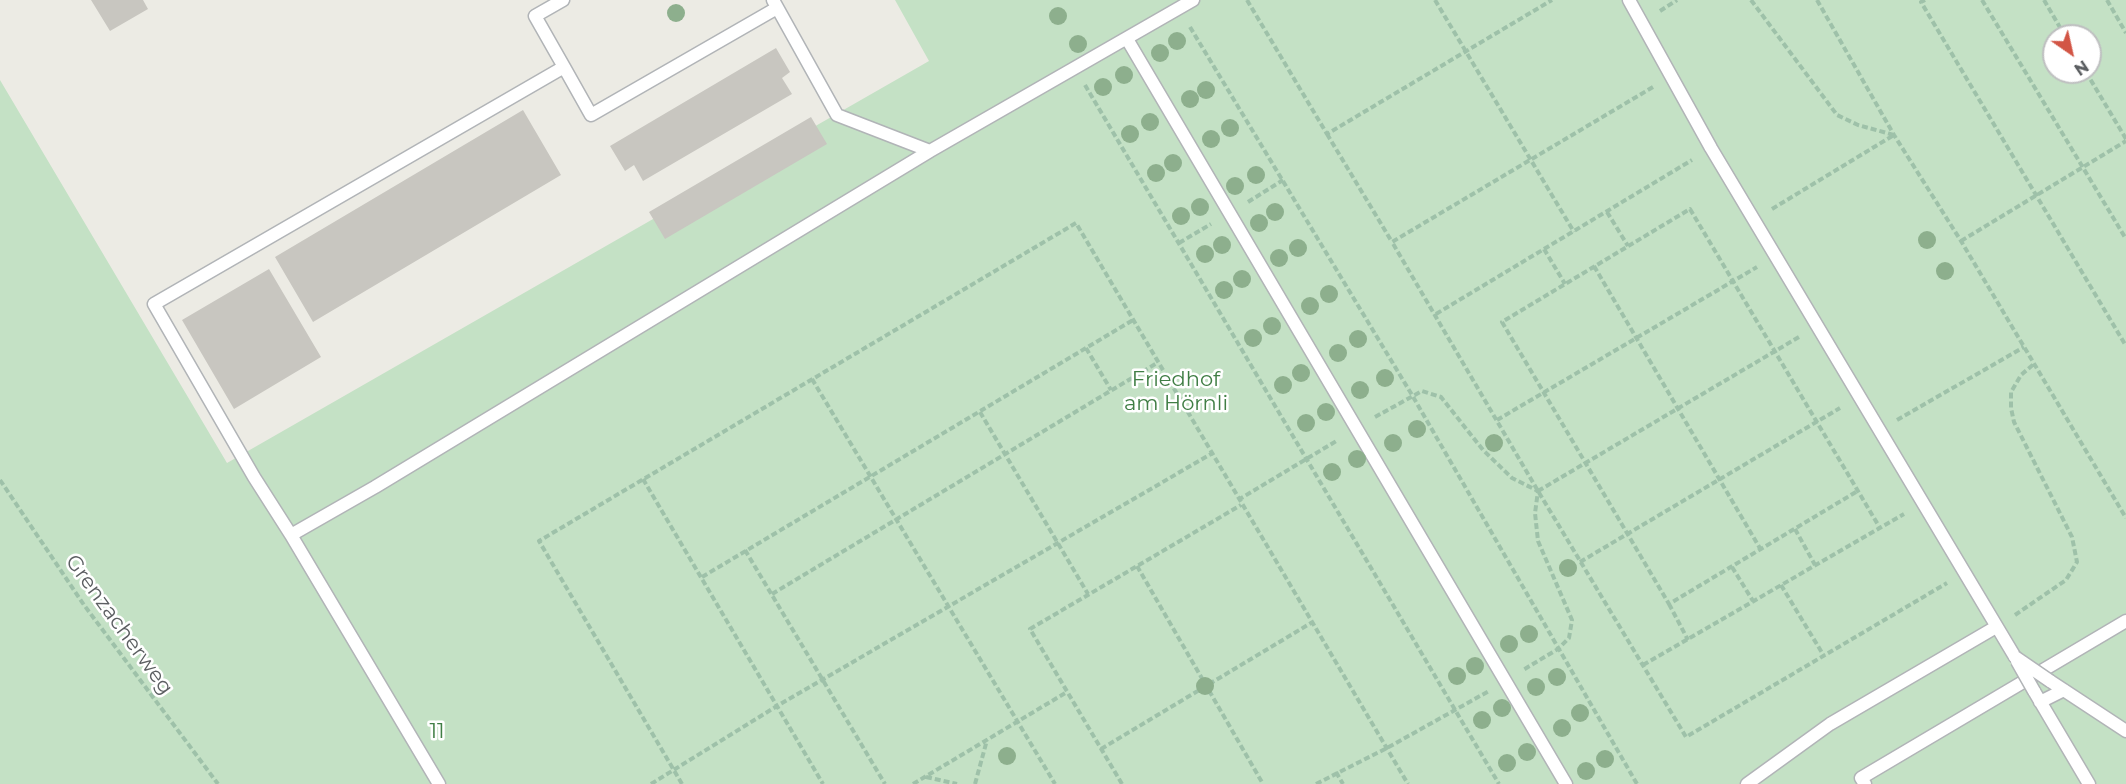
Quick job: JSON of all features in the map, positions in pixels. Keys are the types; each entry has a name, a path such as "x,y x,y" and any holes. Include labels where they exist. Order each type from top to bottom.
{"lane":[{"path":"563,0 535,16 591,115 775,4 837,116 930,151"},
{"path":"291,535 375,487 930,151 1193,0"},
{"path":"1629,0 1711,148 2089,784"},
{"path":"1126,39 1566,784"},
{"path":"439,784 254,477 154,304 564,67"},
{"path":"1865,784 1861,778 2126,621"},
{"path":"1747,784 1830,724 1996,627"},
{"path":"2015,657 2126,731"},
{"path":"2040,702 2064,690"}],"path":[{"path":"1247,0 1686,737 1964,573"},
{"path":"1435,0 1574,231"},
{"path":"1327,134 1552,0"},
{"path":"1751,0 1837,115 1858,125 1894,135"},
{"path":"1817,0 1894,135 2035,363 2126,518"},
{"path":"1925,0 1921,2 2126,346"},
{"path":"1982,0 2126,240"},
{"path":"2044,0 2058,24"},
{"path":"2107,0 2126,33"},
{"path":"1179,8 1412,394 1637,784"},
{"path":"1075,69 1499,784"},
{"path":"1392,242 1670,77"},
{"path":"1961,241 2126,140 2093,84"},
{"path":"1754,220 1894,135"},
{"path":"1436,314 1711,148"},
{"path":"1688,640 1502,322 1690,209 1856,492 1880,528"},
{"path":"1607,212 1628,246"},
{"path":"682,784 539,541 1076,223 1408,784"},
{"path":"1544,249 1565,284"},
{"path":"1497,420 1776,256"},
{"path":"1594,266 1761,550"},
{"path":"702,577 1133,320"},
{"path":"1538,490 1818,326"},
{"path":"1879,430 2024,347"},
{"path":"1086,348 1111,390"},
{"path":"772,594 1157,363"},
{"path":"1996,627 2066,580 2077,562 2072,537 2014,422 2011,408 2011,392 2021,375 2035,363"},
{"path":"812,379 1015,721 1055,784"},
{"path":"1580,562 1859,396"},
{"path":"980,412 1088,594"},
{"path":"651,784 777,706 1211,454"},
{"path":"643,479 823,784"},
{"name":"Grenzacherweg","path":"0,480 84,605 218,784"},
{"path":"1669,604 1856,492"},
{"path":"1643,665 1922,503"},
{"path":"1122,784 1030,629 1241,505"},
{"path":"1795,529 1815,565"},
{"path":"745,550 885,784"},
{"path":"1137,566 1263,784"},
{"path":"1732,567 1753,601"},
{"path":"1781,585 1824,656"},
{"path":"1101,748 1311,623"},
{"path":"913,784 1067,692"},
{"path":"975,784 987,740"},
{"path":"1316,784 1387,748"},
{"path":"1336,772 1343,784"},
{"path":"926,777 957,784"}],"green space":[{"name":"Friedhof am Hörnli","path":"895,0 2126,0 2126,784 0,784 0,80 227,463 929,61"}],"building":[{"path":"91,0 143,0 148,9 110,31"},
{"path":"776,48 790,72 782,78 792,94 643,181 634,165 625,171 610,146"},
{"path":"523,110 561,175 313,322 275,257"},
{"path":"811,117 827,144 665,239 649,212"},
{"path":"269,269 321,357 234,409 182,320"}],"park label":[{"name":"11","path":"437,732"}]}
